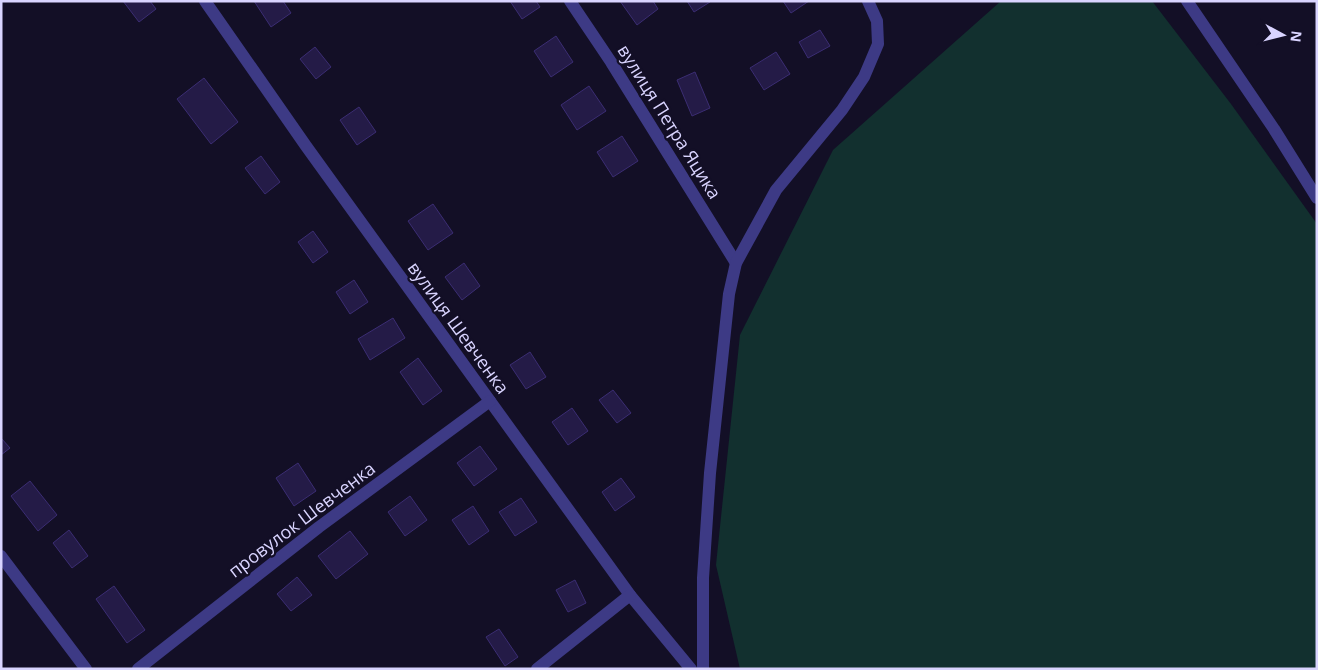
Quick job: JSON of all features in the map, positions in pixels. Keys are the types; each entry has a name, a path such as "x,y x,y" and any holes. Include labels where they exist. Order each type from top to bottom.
{"street":[{"name":"вулиця Шевченка","path":"205,1 306,146 630,595 691,669"},
{"name":"вулиця Петра Яцика","path":"570,1 612,62 736,263"},
{"path":"703,669 703,578 710,473 729,294 736,263 776,190 842,110 864,77 878,44 877,21 868,1"},
{"path":"1187,1 1274,129 1317,198"},
{"name":"провулок Шевченка","path":"138,669 319,527 490,401"},
{"path":"1,556 86,669"},
{"path":"537,669 630,595"}],"green space":[{"path":"1001,1 1152,1 1231,104 1317,224 1317,669 740,669 716,565 740,335 833,150"}],"building":[{"path":"123,1 150,1 156,9 139,22"},
{"path":"254,1 283,1 291,13 271,27"},
{"path":"510,1 536,1 540,7 522,19"},
{"path":"620,1 653,1 658,9 637,25"},
{"path":"687,1 710,1 710,2 694,12"},
{"path":"783,1 809,1 791,13"},
{"path":"820,30 830,46 808,58 799,42"},
{"path":"556,36 573,62 551,77 534,51"},
{"path":"315,47 331,67 316,79 300,59"},
{"path":"776,52 790,74 764,90 750,68"},
{"path":"695,72 710,108 692,116 677,80"},
{"path":"204,78 238,122 211,144 177,99"},
{"path":"589,86 606,111 577,130 561,105"},
{"path":"359,107 376,132 357,145 340,120"},
{"path":"622,136 638,161 613,177 597,152"},
{"path":"261,156 280,182 265,194 245,168"},
{"path":"433,204 453,233 428,250 408,221"},
{"path":"313,231 328,252 313,263 298,242"},
{"path":"464,263 480,286 462,300 445,277"},
{"path":"354,280 368,302 350,314 336,292"},
{"path":"393,318 405,338 370,360 358,339"},
{"path":"530,352 546,377 526,389 510,365"},
{"path":"418,358 442,391 423,405 400,372"},
{"path":"613,390 631,413 617,423 599,400"},
{"path":"572,408 588,431 568,445 552,422"},
{"path":"1,438 10,448 1,455"},
{"path":"480,446 497,469 474,486 457,463"},
{"path":"298,463 316,491 294,506 276,478"},
{"path":"621,478 635,497 615,511 602,492"},
{"path":"30,481 57,515 38,531 11,496"},
{"path":"410,496 427,520 405,536 388,512"},
{"path":"521,498 537,522 515,536 499,512"},
{"path":"473,506 489,531 469,545 452,520"},
{"path":"69,530 88,556 72,568 53,543"},
{"path":"350,531 368,554 336,579 318,556"},
{"path":"297,577 312,595 291,611 277,594"},
{"path":"575,580 586,603 568,612 556,590"},
{"path":"114,586 145,630 127,643 96,599"},
{"path":"499,629 518,657 505,666 486,637"}]}
